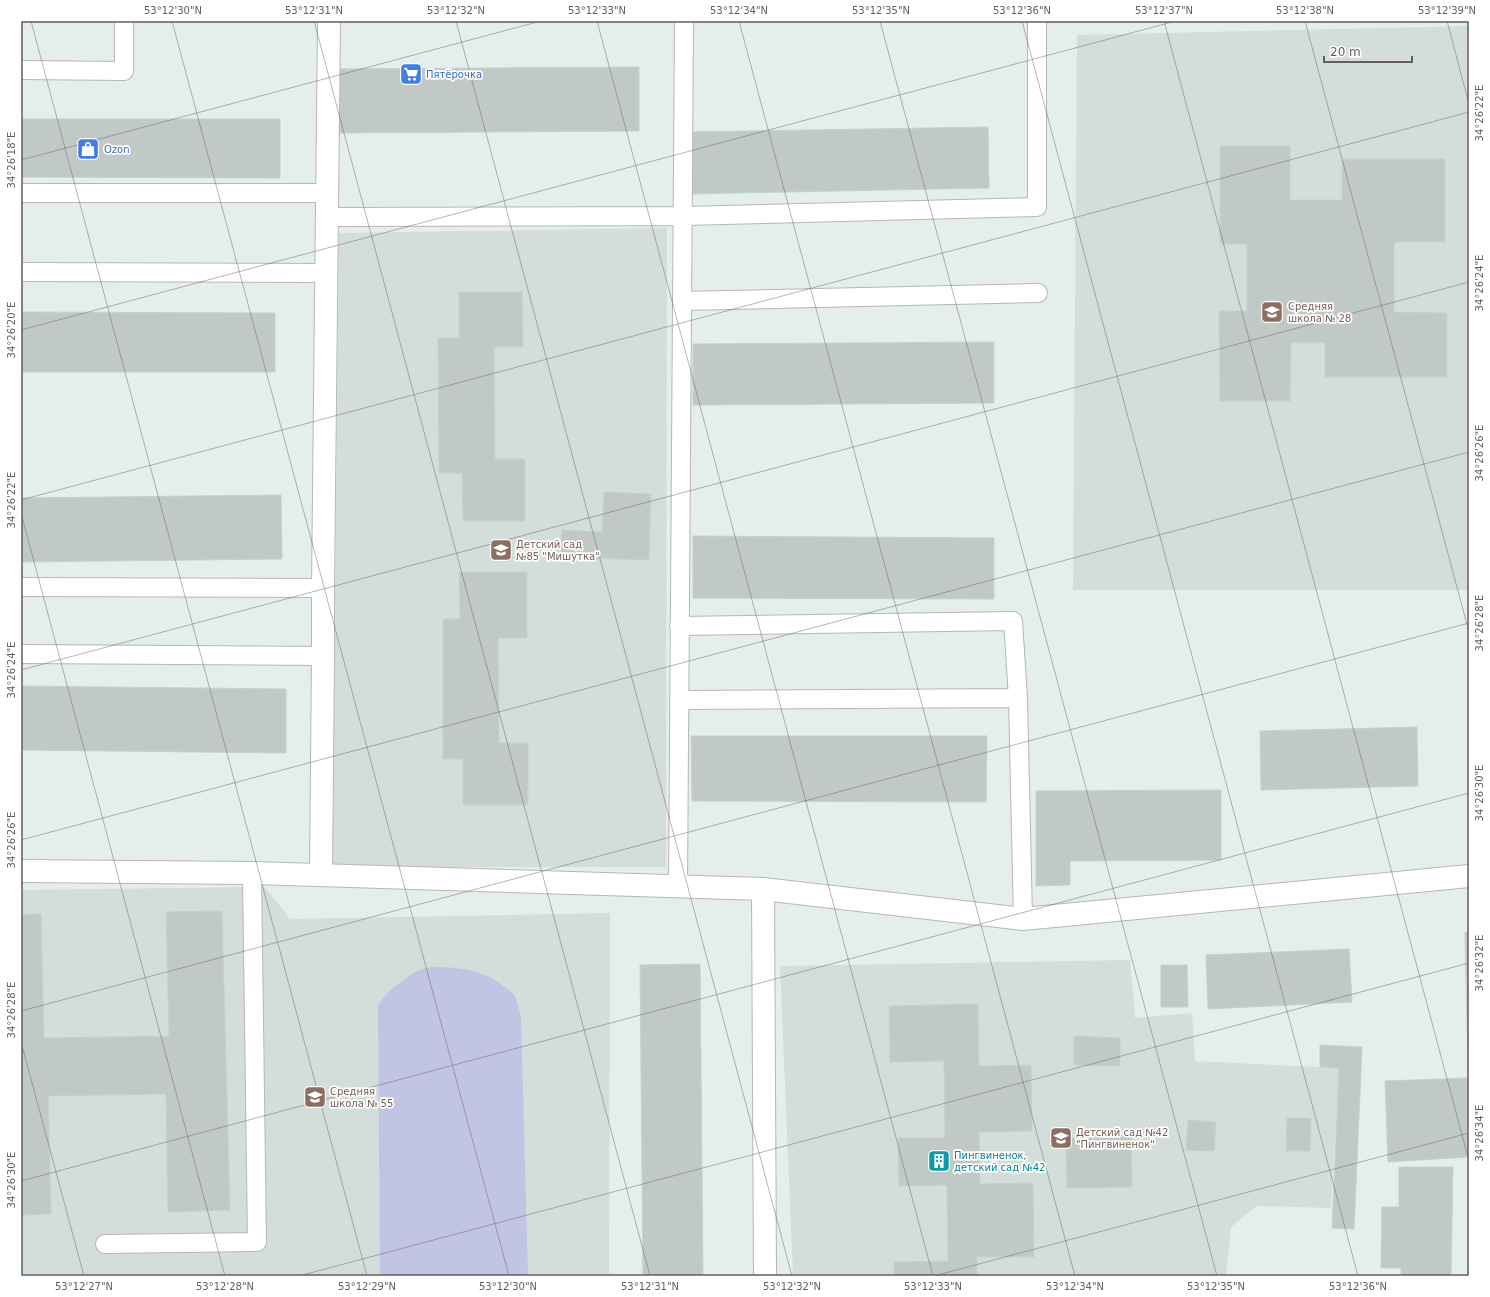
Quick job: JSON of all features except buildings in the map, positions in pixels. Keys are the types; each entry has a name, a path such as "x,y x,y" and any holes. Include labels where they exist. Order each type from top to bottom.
{"street":[{"path":"321,875 323,656 322,588 329,21"},
{"path":"21,872 252,873 763,889 1023,919 1469,876"},
{"path":"763,889 765,1276"}],"lane":[{"path":"21,70 124,71 124,21"},
{"path":"678,886 684,21"},
{"path":"327,217 683,216 1037,207 1037,21"},
{"path":"21,194 328,192"},
{"path":"21,272 327,273"},
{"path":"682,301 1038,293"},
{"path":"21,587 322,588"},
{"path":"679,626 1013,621 1018,698 1023,919"},
{"path":"21,654 323,656"},
{"path":"679,700 1018,698"},
{"path":"105,1244 257,1242 252,873"}],"shaded area":[{"name":"Средняя школа № 28","path":"1469,26 1469,590 1073,590 1077,35"},
{"name":"Детский сад №85 \"Мишутка\"","path":"667,228 666,867 332,867 339,233"},
{"name":"Средняя школа № 55","path":"265,887 290,919 610,913 609,1276 21,1276 21,890"},
{"name":"Детский сад №42 \"Пингвиненок\"","path":"1130,960 1135,1018 1192,1013 1195,1061 1339,1068 1331,1208 1257,1206 1231,1227 1226,1276 793,1276 780,966"},
{"path":"430,967 470,970 480,973 498,982 510,991 515,996 517,1001 521,1017 528,1276 380,1276 378,1005 389,991 414,972"}],"place":[{"name":"Пятёрочка","path":"411,74"},
{"name":"Ozon","path":"88,149"},
{"name":"Средняя школа № 28","path":"1272,312"},
{"name":"Детский сад №85 \"Мишутка\"","path":"501,550"},
{"name":"Средняя школа № 55","path":"315,1097"},
{"name":"Детский сад №42 \"Пингвиненок\"","path":"1061,1138"},
{"name":"Пингвиненок, детский сад №42","path":"939,1161"}]}
